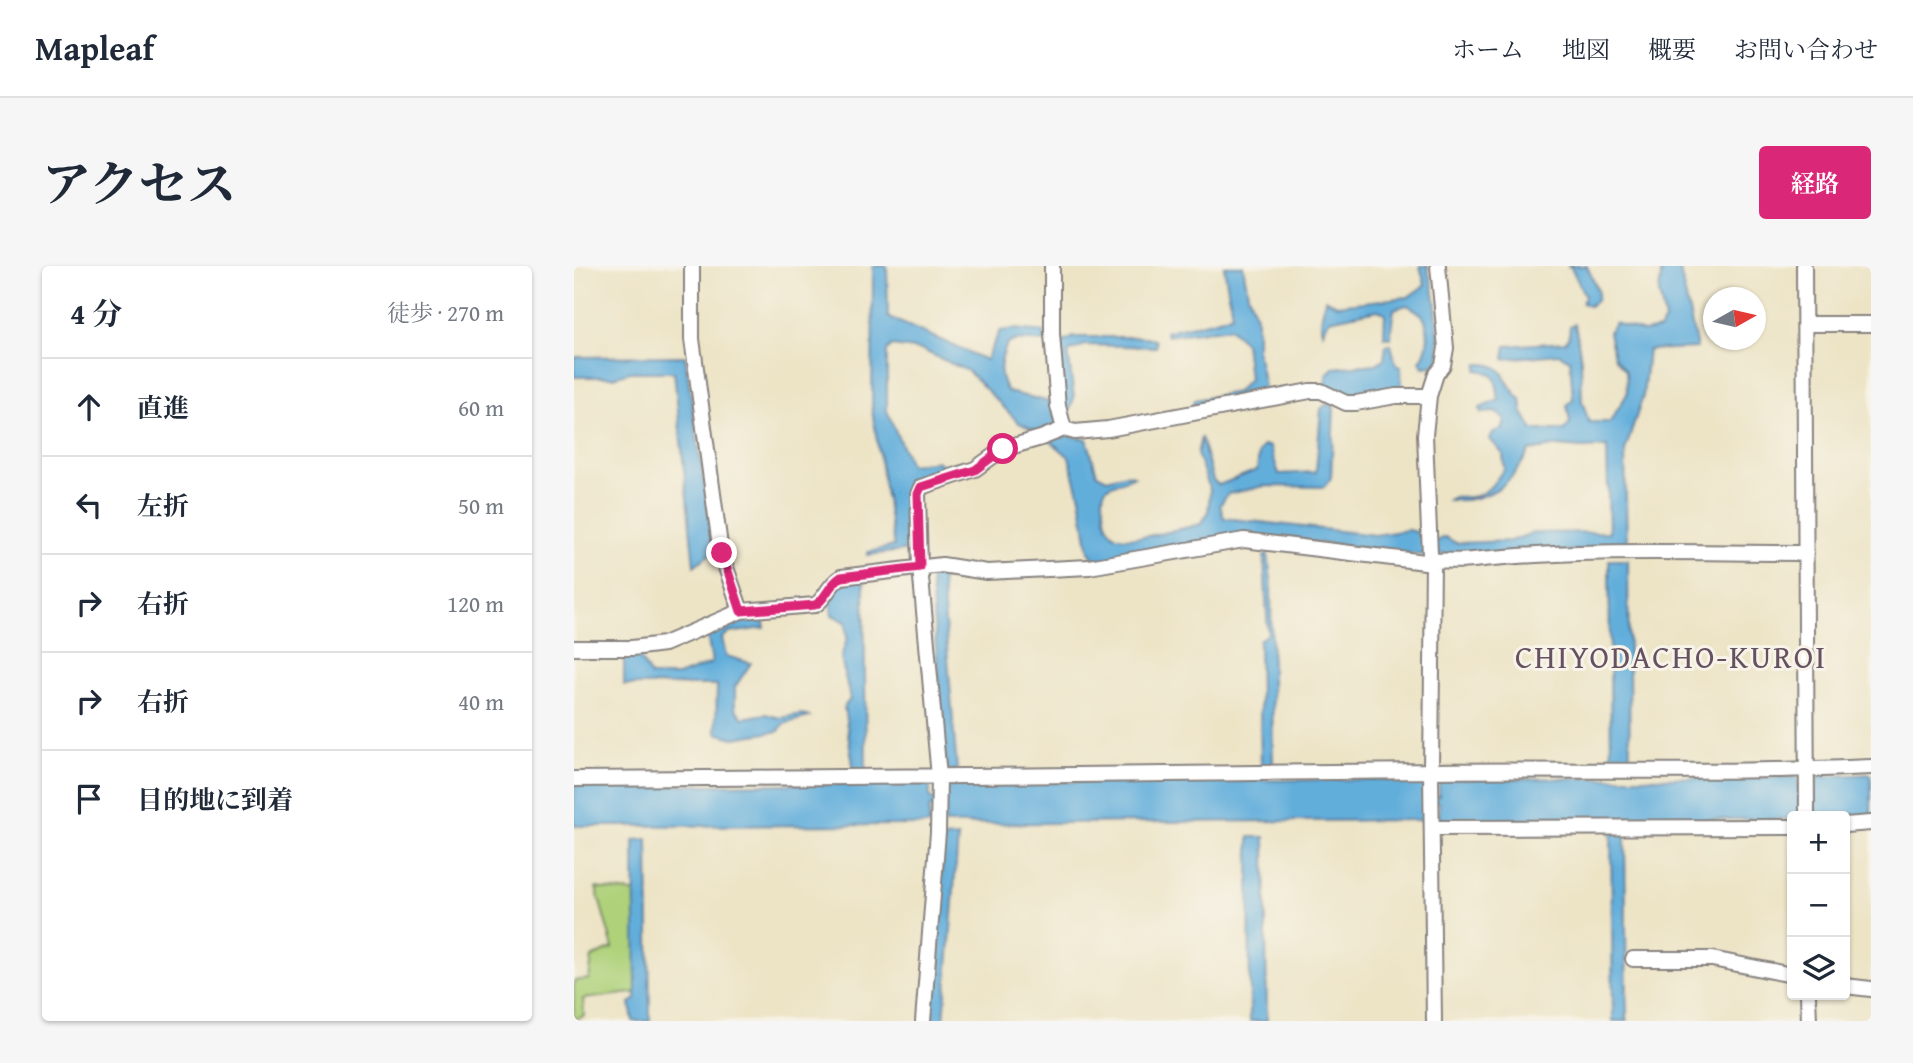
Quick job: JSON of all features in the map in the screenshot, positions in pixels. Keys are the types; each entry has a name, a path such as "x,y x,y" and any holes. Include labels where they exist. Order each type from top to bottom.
{"street":[{"path":"692,266 692,339 720,540 741,611"},
{"path":"1052,266 1052,334 1058,406 1063,429"},
{"path":"1434,1021 1431,552 1425,435 1429,396 1436,374 1443,365 1446,348 1438,266"},
{"path":"1804,266 1807,803"},
{"path":"1805,324 1871,324"},
{"path":"923,1021 939,777 920,567 918,494 921,487 975,470 1003,449 1063,429 1075,432 1108,429 1310,391 1321,391 1346,403 1356,404 1396,396 1429,396"},
{"path":"574,648 632,648 664,644 741,611 815,605 821,602 831,583 841,577 920,567 962,567 987,572 1089,567 1244,540 1425,562 1431,552"},
{"path":"1431,552 1467,561 1560,552 1806,553"},
{"path":"574,779 1807,770 1871,767"},
{"path":"1850,825 1871,823"},
{"path":"1432,828 1787,827"},
{"path":"1633,959 1712,959 1787,974"},
{"path":"1850,987 1871,989"},
{"path":"1808,1000 1809,1021"}],"green space":[{"path":"596,888 639,893 640,992 583,999 584,1016 574,1019 574,981 589,979 592,957 613,948"}],"water":[{"path":"873,266 887,266 888,317 986,360 1000,331 1014,329 1044,332 1046,342 1016,340 1007,344 1001,363 1002,380 1008,392 1051,402 1053,415 1064,435 1087,439 1097,474 1107,479 1126,474 1134,476 1109,486 1103,494 1104,513 1112,533 1133,538 1201,524 1208,513 1210,489 1197,454 1201,437 1213,480 1219,485 1257,470 1259,452 1264,445 1270,447 1279,474 1316,472 1321,409 1327,404 1334,407 1331,478 1324,487 1265,486 1228,494 1220,505 1224,518 1375,535 1408,530 1426,534 1433,543 1445,537 1456,543 1510,541 1533,533 1609,532 1607,447 1558,446 1529,451 1514,473 1497,489 1475,498 1448,500 1481,494 1504,469 1503,454 1490,439 1493,432 1503,429 1505,419 1495,412 1481,413 1480,408 1499,400 1495,379 1489,373 1477,370 1478,364 1500,370 1514,393 1521,399 1522,411 1533,430 1564,430 1570,423 1567,405 1573,399 1570,360 1559,354 1504,359 1506,346 1565,342 1569,337 1570,326 1575,324 1581,359 1582,401 1589,422 1610,422 1627,394 1626,371 1614,357 1609,332 1615,323 1644,332 1660,329 1665,320 1659,293 1662,266 1679,266 1697,348 1648,350 1643,396 1625,451 1627,548 1468,556 1426,553 1421,555 1297,540 1096,561 1089,552 1080,497 1069,457 1043,434 1019,423 968,371 922,350 892,346 887,351 887,411 910,465 937,461 942,465 964,461 964,465 917,479 909,490 911,550 867,555 868,552 894,546 872,410"},
{"path":"1224,266 1243,266 1248,294 1257,319 1257,350 1265,393 1192,407 1194,400 1237,392 1249,379 1245,343 1230,328 1167,336 1166,332 1232,314"},
{"path":"1420,266 1428,266 1436,305 1439,361 1433,366 1423,367 1420,361 1428,338 1425,320 1419,312 1407,305 1394,309 1390,338 1384,337 1385,313 1378,310 1329,320 1323,332 1321,321 1325,299 1337,305 1408,297 1425,285"},
{"path":"1567,266 1587,266 1598,291 1597,300 1589,306 1582,303 1585,296 1571,267"},
{"path":"1074,337 1147,337 1156,341 1156,347 1085,345 1068,352 1074,398 1070,410 1064,413 1059,344"},
{"path":"1386,345 1391,345 1396,364 1401,367 1402,391 1356,400 1327,392 1326,375 1333,368 1376,364 1384,359"},
{"path":"685,356 714,551 694,566 674,372 630,372 614,377 574,377 574,357"},
{"path":"1268,555 1271,581 1273,768 1261,768 1259,640 1268,634 1264,556"},
{"path":"1609,560 1628,560 1630,766 1611,766"},
{"path":"941,572 957,770 946,771 930,573"},
{"path":"864,579 866,772 854,772 844,707 850,699 841,657 847,639 846,622 832,615 831,598 833,592 842,584"},
{"path":"763,618 765,628 729,633 722,638 726,656 751,663 735,687 735,708 743,718 765,714 780,718 802,714 809,717 783,724 779,731 734,738 716,733 717,685 624,685 624,655 638,655 651,676 678,676 712,663 706,629 725,620"},
{"path":"1871,774 1871,815 1850,815 1850,811 1815,811 1815,801 1799,801 1800,811 1787,811 1787,819 1439,820 1439,802 1425,802 1425,820 945,824 945,806 930,807 929,825 574,826 574,786 921,783 930,786 930,799 945,800 946,783 1424,779 1425,796 1439,796 1439,779 1798,777 1799,794 1814,793 1814,777"},
{"path":"1611,831 1625,831 1627,1021 1613,1021"},
{"path":"958,837 944,1021 930,1021 944,838"},
{"path":"1249,837 1265,837 1267,1021 1250,1021"},
{"path":"648,839 650,1021 633,1021 630,1003 636,999 634,840"}],"district":[{"name":"CHIYODACHO-KUROI","path":"1671,657"}],"route":[{"path":"722,553 741,611 808,607 821,602 831,583 841,577 920,567 918,494 921,487 975,470 1003,449"}]}
